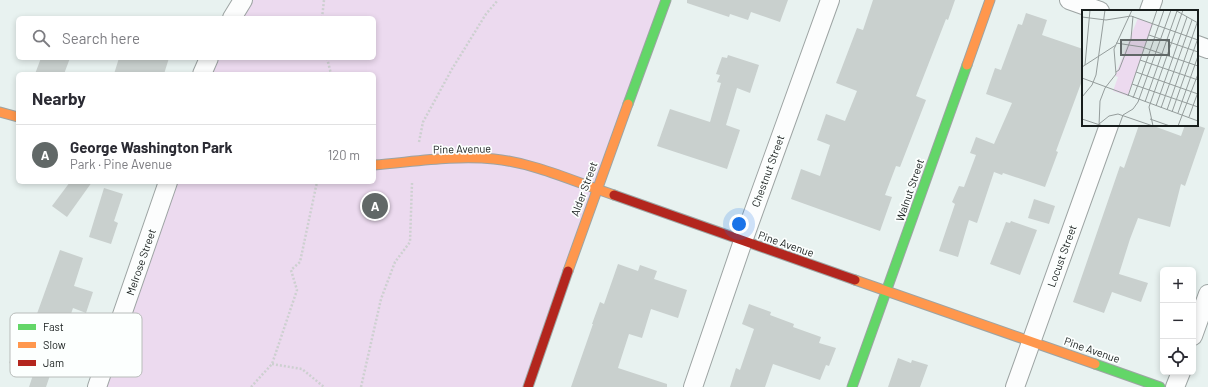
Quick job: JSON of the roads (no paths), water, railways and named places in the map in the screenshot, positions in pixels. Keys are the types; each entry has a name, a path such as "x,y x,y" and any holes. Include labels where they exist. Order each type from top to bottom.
{"main road":[{"name":"Alder Street","path":"528,387 597,189 666,0"},
{"name":"Walnut Street","path":"852,387 990,0"},
{"path":"0,112 16,116"},
{"name":"Pine Avenue","path":"376,165 452,160 494,160 536,168 1160,387"}],"street":[{"path":"233,16 243,0"},
{"name":"Chestnut Street","path":"692,387 830,0"},
{"path":"1069,0 1097,10"},
{"path":"1149,10 1153,0"},
{"path":"1198,45 1208,49"},
{"path":"203,72 208,60"},
{"name":"Locust Street","path":"1015,387 1109,126"},
{"name":"Melrose Street","path":"123,313 167,184"},
{"path":"1196,328 1208,294"},
{"path":"1175,387 1179,375"},
{"name":"Melrose Street","path":"97,387 100,377"}],"place":[{"name":"George Washington Park","path":"375,206"}]}
